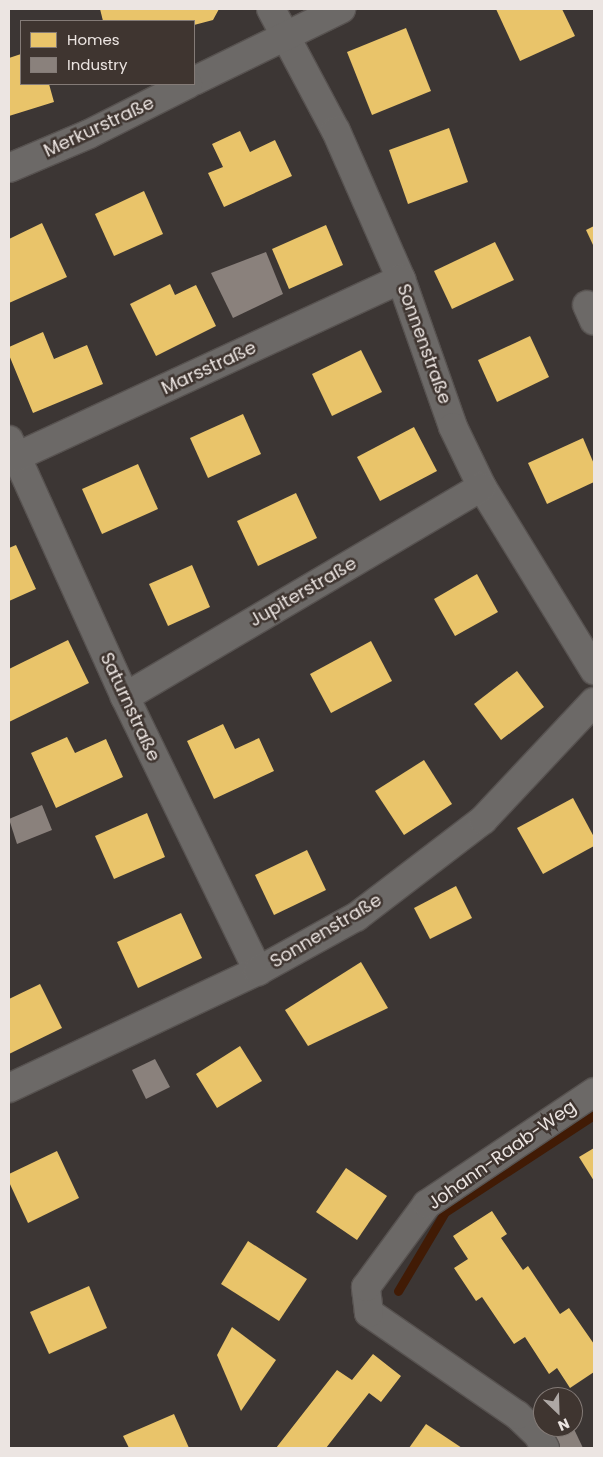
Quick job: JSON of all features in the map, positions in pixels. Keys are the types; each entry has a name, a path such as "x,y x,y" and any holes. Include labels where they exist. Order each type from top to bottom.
{"street":[{"name":"Sonnenstraße","path":"271,9 283,35 336,131 401,279 453,427 482,487 594,670"},
{"path":"195,80 283,35 341,9"},
{"name":"Merkurstraße","path":"9,168 89,134 186,85"},
{"name":"Marsstraße","path":"13,448 401,279"},
{"name":"Saturnstraße","path":"13,448 125,697 258,971"},
{"name":"Jupiterstraße","path":"125,697 482,487"},
{"name":"Sonnenstraße","path":"9,1088 258,971 356,917 413,876 482,820 594,702"},
{"name":"Johann-Raab-Weg","path":"545,1448 538,1435 517,1415 369,1312 366,1287 427,1204 594,1092"}],"building: Homes":[{"path":"100,9 219,9 213,20 195,25 195,20 103,20"},
{"path":"496,9 562,9 575,36 520,61"},
{"path":"406,28 431,91 372,115 347,52"},
{"path":"20,54 20,85 49,85 54,102 9,116 9,58"},
{"path":"449,128 468,182 408,204 389,150"},
{"path":"240,131 250,152 275,140 292,176 224,207 208,173 223,167 212,144"},
{"path":"144,191 163,234 114,256 95,214"},
{"path":"42,223 67,277 9,303 9,239"},
{"path":"326,225 343,265 289,289 272,249"},
{"path":"594,226 594,247 586,230"},
{"path":"495,242 514,280 452,309 434,271"},
{"path":"170,284 175,295 196,285 216,326 156,356 130,304"},
{"path":"43,332 54,359 87,345 103,384 33,413 9,355 9,347"},
{"path":"530,336 549,377 497,402 478,360"},
{"path":"361,350 382,392 332,416 312,374"},
{"path":"243,414 261,454 208,478 190,438"},
{"path":"414,427 437,471 380,501 357,457"},
{"path":"583,438 594,464 594,482 547,504 528,463"},
{"path":"138,464 158,509 102,534 82,489"},
{"path":"296,493 317,538 258,566 237,521"},
{"path":"16,545 36,589 9,601 9,548"},
{"path":"192,565 210,607 168,626 149,584"},
{"path":"477,574 498,612 455,636 434,599"},
{"path":"68,640 89,683 9,722 9,669"},
{"path":"371,641 392,681 331,713 310,674"},
{"path":"517,671 544,707 501,740 474,704"},
{"path":"223,724 235,749 259,738 274,771 214,799 187,741"},
{"path":"67,737 75,753 106,739 123,777 56,808 31,753"},
{"path":"424,760 452,804 404,835 375,791"},
{"path":"573,798 594,837 594,846 543,874 517,828"},
{"path":"147,813 165,857 114,879 95,836"},
{"path":"307,850 326,890 274,915 255,875"},
{"path":"456,886 472,918 430,939 414,908"},
{"path":"181,913 202,958 138,988 117,942"},
{"path":"361,962 388,1008 308,1046 285,1010"},
{"path":"40,984 62,1028 9,1054 9,999"},
{"path":"240,1046 262,1081 217,1108 196,1074"},
{"path":"594,1148 594,1181 579,1157"},
{"path":"57,1151 79,1198 28,1223 9,1182 9,1174"},
{"path":"346,1168 387,1196 357,1240 316,1212"},
{"path":"492,1211 507,1234 501,1238 523,1270 528,1266 560,1314 569,1308 594,1344 594,1372 569,1387 557,1368 549,1374 525,1337 514,1344 482,1297 476,1301 454,1268 468,1259 453,1236"},
{"path":"248,1241 307,1279 279,1321 221,1284"},
{"path":"89,1286 107,1328 49,1354 30,1312"},
{"path":"232,1327 276,1360 241,1411 217,1355"},
{"path":"373,1354 401,1376 381,1402 369,1393 326,1448 276,1448 337,1370 352,1380"},
{"path":"174,1414 189,1448 129,1448 123,1436"},
{"path":"426,1424 462,1448 409,1448"}],"building: Industry":[{"path":"266,252 283,294 233,318 211,273"},
{"path":"42,805 52,830 17,844 9,819"},
{"path":"155,1059 170,1087 146,1099 132,1070"},
{"path":"552,1437 578,1437 583,1448 558,1448"}],"waterway":[{"path":"398,1291 445,1212 594,1115"}]}
